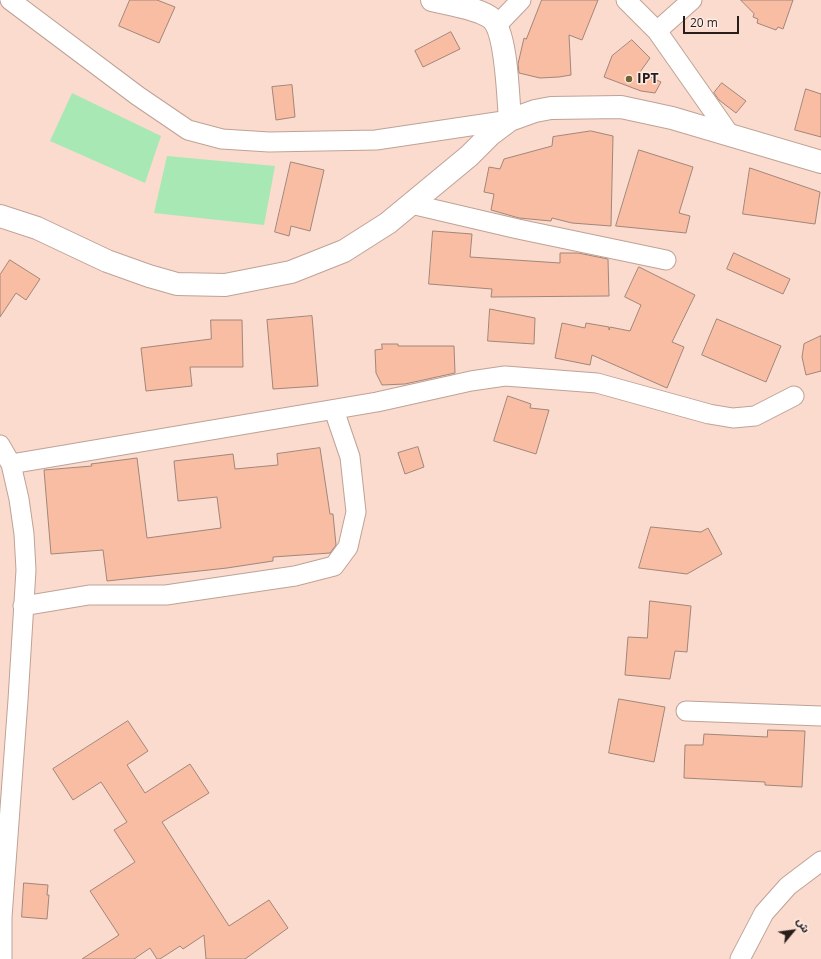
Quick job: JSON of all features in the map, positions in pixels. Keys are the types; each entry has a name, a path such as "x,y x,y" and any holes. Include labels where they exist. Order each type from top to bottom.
{"main road":[{"path":"432,0 485,15 497,26 501,35 506,68 510,120"},
{"path":"0,216 37,228 107,262 148,276 177,284 225,285 291,272 344,251 388,223 469,156 490,135 510,120 534,111 551,108 621,107 672,118 821,162"}],"street":[{"path":"10,0 138,96 188,130 222,139 269,142 376,140 510,120"},
{"path":"497,26 521,0"},
{"path":"626,0 657,31 730,135"},
{"path":"657,31 692,0"},
{"path":"411,204 518,229 666,260"},
{"path":"11,464 334,410 377,402 470,380 505,376 597,383 709,414 733,418 755,416 794,396"},
{"path":"23,606 89,595 166,595 295,576 334,566 348,547 356,512 350,457 334,410"},
{"path":"0,446 11,464 19,499 24,534 26,570 18,708 2,917 2,959"},
{"path":"686,711 821,716"},
{"path":"740,959 764,913 788,886 821,861"}],"green space":[{"path":"72,93 161,136 145,183 50,141"},
{"path":"167,156 275,166 264,225 154,213"}],"building":[{"path":"130,0 157,0 175,7 159,43 119,26"},
{"path":"542,0 598,0 582,40 569,35 571,75 540,78 519,73 518,64 524,38 526,39"},
{"path":"741,0 793,0 783,29 778,27 776,30 757,23 758,19 753,17 754,14"},
{"path":"451,32 460,49 423,67 415,51"},
{"path":"632,40 650,58 640,72 661,82 655,93 641,91 604,77 612,56"},
{"path":"722,83 746,101 736,113 719,100 714,93"},
{"path":"292,85 295,117 276,120 272,87"},
{"path":"806,89 821,94 821,137 795,130"},
{"path":"591,131 613,136 611,226 572,223 552,218 551,221 519,218 491,210 494,194 484,192 489,167 500,169 504,159 552,146 553,137"},
{"path":"639,150 693,167 679,213 690,216 686,233 616,226"},
{"path":"291,162 324,170 310,231 291,226 289,236 275,232"},
{"path":"750,168 820,192 815,224 743,214"},
{"path":"433,231 472,234 470,257 560,263 560,253 578,253 608,259 609,296 491,297 492,289 429,284"},
{"path":"734,253 790,279 783,294 727,269"},
{"path":"10,260 40,279 26,300 16,293 0,317 0,275"},
{"path":"639,267 695,295 672,342 684,347 667,388 592,355 590,365 555,358 562,323 585,328 586,323 609,327 609,330 610,327 630,331 641,305 625,297"},
{"path":"490,309 535,318 534,344 488,341"},
{"path":"312,316 318,386 273,389 267,320"},
{"path":"717,319 781,346 766,382 702,355"},
{"path":"211,320 242,320 243,367 190,367 192,386 146,391 141,348 211,339"},
{"path":"821,336 821,371 806,375 802,357 804,344"},
{"path":"382,344 398,344 398,346 454,346 455,373 405,384 382,385 376,373 375,350 382,349"},
{"path":"508,396 531,404 530,408 549,410 536,454 494,441"},
{"path":"418,447 424,467 405,474 398,453"},
{"path":"320,448 330,514 333,514 336,545 330,553 273,557 273,561 227,568 107,581 103,550 51,554 44,470 92,466 91,464 137,458 147,538 221,528 217,497 178,501 174,461 233,454 235,469 278,465 277,454"},
{"path":"651,527 701,532 708,528 722,554 687,574 639,568"},
{"path":"650,601 691,606 687,652 675,651 670,679 625,675 628,637 647,638"},
{"path":"619,699 665,707 654,762 609,753"},
{"path":"128,721 148,751 127,765 145,793 190,764 209,793 162,822 229,926 269,900 288,928 245,959 206,959 204,935 183,949 180,946 160,959 157,959 150,948 134,959 82,959 119,935 90,891 135,862 114,830 127,822 101,782 73,800 53,769"},
{"path":"768,730 805,731 802,787 765,785 765,782 684,778 685,745 703,745 704,734 767,737"},
{"path":"24,883 48,885 47,895 49,895 47,919 22,917"}],"place":[{"name":"IPT","path":"629,79"}]}
